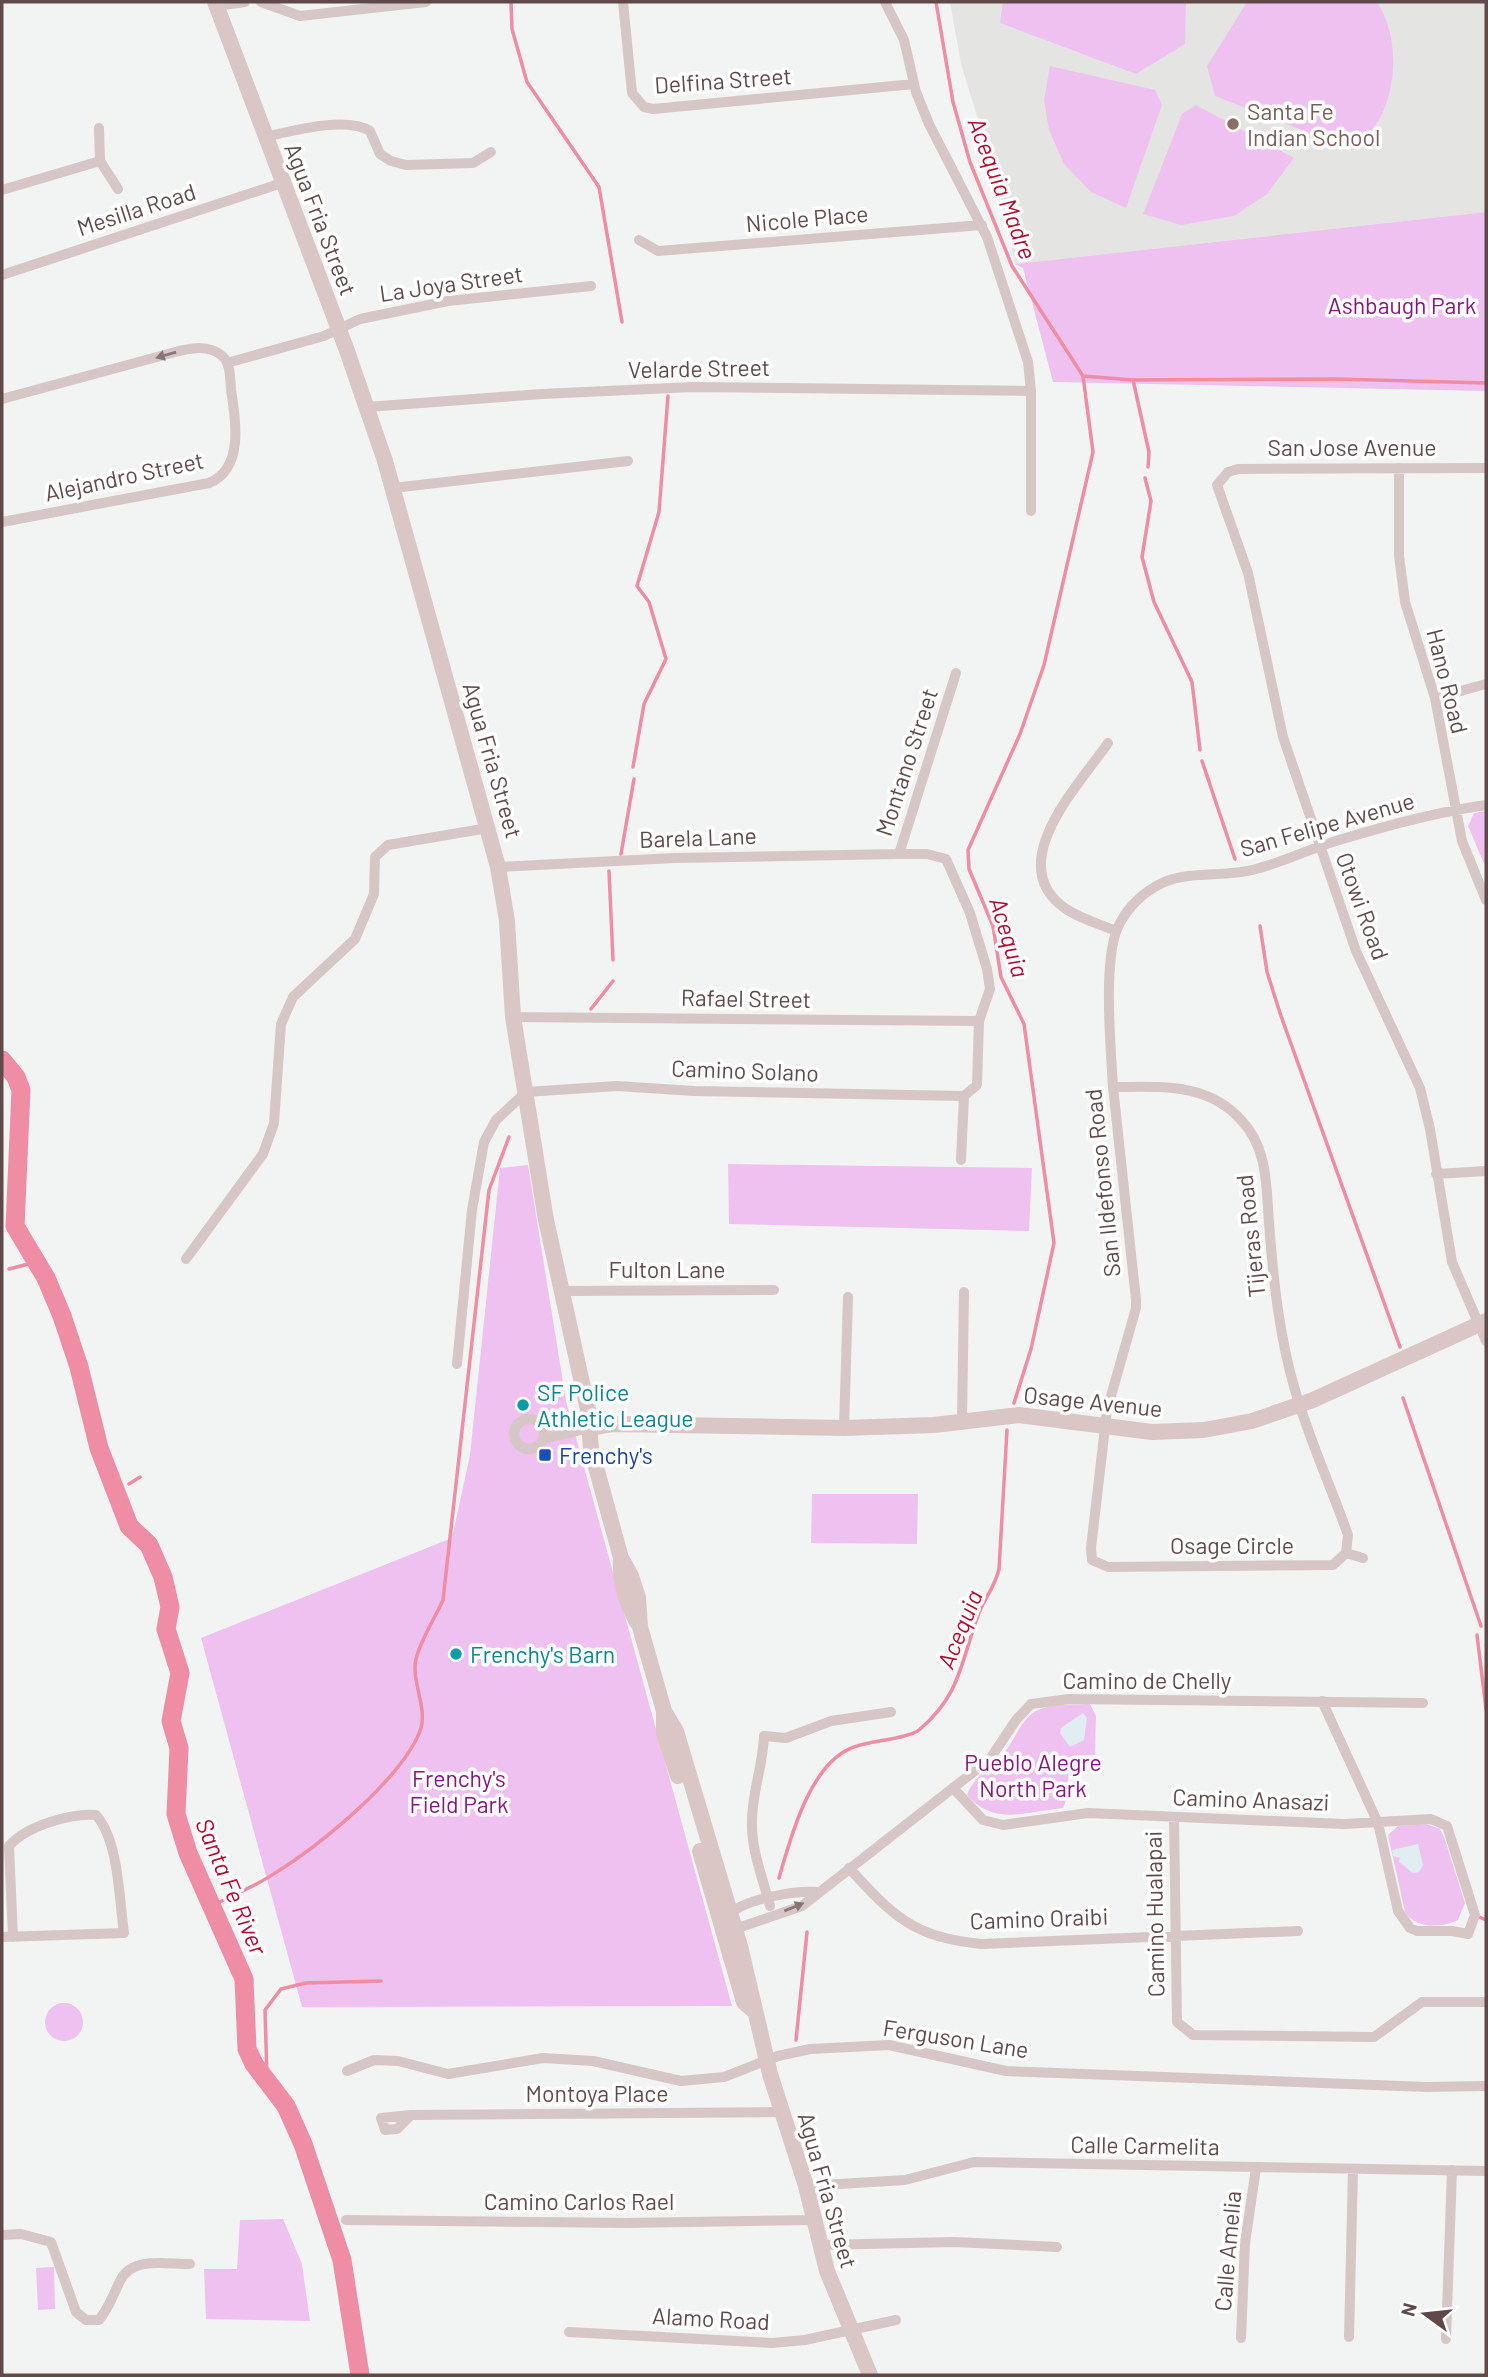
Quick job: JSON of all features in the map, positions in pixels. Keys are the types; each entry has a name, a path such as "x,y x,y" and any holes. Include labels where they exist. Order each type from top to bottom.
{"street":[{"path":"216,4 245,2"},
{"path":"261,2 300,16 426,2"},
{"name":"Delfina Street","path":"623,2 630,83 636,101 644,107 664,109 914,84"},
{"path":"885,2 904,40 914,84 929,124 982,225 1028,362 1031,391 1031,511"},
{"name":"Agua Fria Street","path":"216,4 367,407 393,488 488,828 507,921 513,1017 526,1092 591,1449 621,1558 620,1580 626,1601 640,1627 664,1711 664,1732 729,1921 744,2002 756,2012 782,2112 806,2186 819,2245 870,2375"},
{"path":"265,137 300,129 358,125 370,131 376,148 385,158 421,166 472,163 491,152"},
{"path":"99,128 100,161 118,189"},
{"path":"2,190 100,161"},
{"name":"Mesilla Road","path":"2,275 282,183"},
{"name":"Nicole Place","path":"639,240 658,251 982,225"},
{"name":"La Joya Street","path":"228,363 339,329 360,318 448,301 591,286"},
{"path":"2,400 191,349 213,351 223,356 228,363"},
{"name":"Alejandro Street","path":"2,522 202,485 220,477 229,466 236,427 228,363"},
{"name":"Velarde Street","path":"367,407 693,387 1031,391"},
{"path":"393,488 628,461"},
{"name":"Hano Road","path":"1399,468 1399,556 1405,602 1435,698 1455,810 1469,862 1486,900"},
{"name":"San Jose Avenue","path":"1220,479 1228,472 1238,469 1486,468"},
{"name":"Otowi Road","path":"1220,479 1217,485 1219,495 1248,573 1283,737 1363,968 1420,1088 1452,1262 1482,1323 1486,1341"},
{"name":"Montano Street","path":"956,673 899,854 939,855 946,859 987,969 990,989 979,1021"},
{"path":"1435,698 1486,684"},
{"path":"1108,743 1050,826 1042,844 1041,864 1048,890 1059,903 1072,913 1116,931"},
{"name":"San Felipe Avenue","path":"1116,931 1133,904 1160,884 1182,877 1256,869 1319,847 1455,810 1486,805"},
{"path":"186,1259 263,1154 274,1123 281,1024 293,997 355,939 374,894 375,857 388,845 488,828"},
{"name":"Barela Lane","path":"498,867 675,858 899,854"},
{"name":"San Ildefonso Road","path":"1105,1427 1107,1410 1136,1308 1114,1087 1110,972 1116,931"},
{"name":"Rafael Street","path":"513,1017 979,1021"},
{"path":"961,1160 964,1096 977,1085 979,1021"},
{"name":"Camino Solano","path":"526,1092 617,1086 694,1091 964,1096"},
{"name":"Tijeras Road","path":"1114,1087 1174,1087 1203,1093 1226,1106 1251,1132 1265,1168 1277,1296 1295,1389 1301,1405"},
{"path":"457,1364 472,1210 484,1142 496,1120 526,1092"},
{"path":"1436,1174 1486,1171"},
{"name":"Fulton Lane","path":"561,1291 774,1290"},
{"path":"962,1421 964,1292"},
{"path":"844,1427 848,1297"},
{"name":"Osage Avenue","path":"589,1428 613,1424 844,1427 1019,1415 1152,1432 1204,1430 1252,1421 1301,1405 1482,1323"},
{"path":"1301,1405 1348,1535 1346,1553 1363,1558"},
{"name":"Osage Circle","path":"1105,1427 1091,1548 1096,1564 1108,1567 1327,1566 1339,1562 1346,1553"},
{"path":"544,1438 589,1428"},
{"name":"Camino de Chelly","path":"729,1921 772,1915 802,1906 991,1759 1016,1720 1031,1704 1069,1699 1423,1703"},
{"path":"1322,1701 1378,1823"},
{"path":"772,1915 755,1848 752,1821 763,1763 764,1736 786,1738 831,1721 891,1712"},
{"name":"Camino Anasazi","path":"954,1789 983,1820 1003,1825 1088,1813 1378,1823 1432,1819 1447,1826 1475,1915 1468,1934 1417,1931 1402,1918 1378,1823"},
{"path":"81,1814 96,1815 106,1826 121,1900 124,1933 7,1937 5,1859 9,1846 18,1835 81,1814"},
{"name":"Camino Hualapai","path":"1174,1817 1177,2022 1193,2035 1374,2037 1422,2002 1486,2002"},
{"name":"Camino Oraibi","path":"849,1868 894,1914 912,1927 944,1940 981,1944 1298,1931"},
{"path":"729,1921 768,1899 800,1891 818,1892"},
{"name":"Ferguson Lane","path":"347,2071 374,2060 398,2061 448,2074 543,2058 593,2061 681,2081 724,2077 768,2060 810,2049 889,2045 1006,2071 1427,2087 1486,2086"},
{"name":"Montoya Place","path":"411,2115 782,2112"},
{"name":"Calle Carmelita","path":"806,2186 905,2180 974,2162 1486,2171"},
{"name":"Calle Amelia","path":"1241,2338 1245,2243 1256,2168"},
{"path":"1349,2337 1353,2169"},
{"path":"1446,2339 1452,2170"},
{"name":"Camino Carlos Rael","path":"346,2220 627,2223 813,2220"},
{"path":"2,2235 21,2234 51,2242 76,2312 86,2320 99,2320 108,2310 121,2278 139,2263 190,2264"},
{"path":"819,2245 955,2242 1057,2247"},
{"name":"Alamo Road","path":"569,2332 772,2343 896,2320"}],"shaded area":[{"name":"Santa Fe Indian School","path":"950,2 1486,2 1486,212 1015,264 998,184 961,64"}],"green space":[{"path":"1003,2 1186,2 1185,44 1136,74 1000,23"},
{"path":"1247,2 1377,2 1384,14 1392,41 1391,84 1381,117 1353,150 1215,96 1207,66"},
{"path":"1050,66 1155,90 1162,105 1126,208 1091,192 1064,164 1049,130 1044,100"},
{"path":"1196,105 1294,158 1267,194 1234,216 1181,225 1143,214 1182,114"},
{"name":"Ashbaugh Park","path":"1486,212 1486,391 1053,382 1023,268 1015,264"},
{"path":"1486,811 1486,868 1468,826 1474,813"},
{"path":"728,1164 1032,1168 1029,1231 729,1224"},
{"name":"Frenchy's Field Park","path":"528,1165 566,1401 732,2006 302,2007 201,1638 452,1538 470,1455 500,1168"},
{"path":"812,1494 918,1494 917,1544 811,1543"},
{"name":"Pueblo Alegre North Park","path":"1090,1704 1096,1716 1095,1755 1075,1756 1069,1761 1067,1798 1063,1808 1023,1814 999,1814 977,1805 967,1795 974,1782 1006,1750 1031,1714 1048,1707"},
{"path":"1426,1824 1440,1829 1444,1837 1465,1903 1458,1920 1444,1925 1415,1922 1405,1912 1388,1835 1398,1826"},
{"path":"64,2003 78,2008 83,2022 78,2036 64,2041 50,2036 45,2022 50,2008"},
{"path":"283,2219 302,2264 310,2321 206,2319 204,2269 237,2269 240,2220"},
{"path":"54,2267 55,2309 38,2310 36,2268"}],"sand":[{"path":"1083,1713 1087,1718 1084,1740 1070,1747 1060,1733 1061,1728"},
{"path":"1418,1844 1423,1865 1419,1872 1413,1873 1399,1862 1400,1858 1393,1856 1392,1850"}],"waterway":[{"name":"Acequia","path":"936,2 953,102 970,162 1012,266 1083,376 1093,452 1044,665 1020,734 968,850 969,869 993,926 1001,977 1024,1024 1054,1243 1031,1349 1014,1403"},
{"path":"511,3 512,29 527,82 599,187 622,322"},
{"path":"1083,376 1133,380 1149,452 1148,467"},
{"path":"1133,380 1336,379 1486,383"},
{"path":"633,767 644,704 666,659 649,602 637,586 659,512 668,396"},
{"path":"1145,478 1151,501 1142,557 1154,602 1192,682 1200,750"},
{"path":"1202,761 1235,859"},
{"path":"621,854 634,779"},
{"path":"609,871 613,960"},
{"path":"1260,926 1267,972 1281,1016 1400,1347"},
{"path":"591,1009 613,981"},
{"name":"Santa Fe River","path":"2,1060 16,1077 21,1090 15,1226 46,1278 62,1316 79,1367 99,1448 129,1526 149,1545 163,1577 170,1607 166,1629 180,1673 171,1721 179,1748 176,1814 188,1853 244,1979 247,2049 254,2064 286,2106 303,2144 342,2260 360,2375"},
{"path":"235,1894 284,1868 341,1824 392,1774 410,1750 421,1728 422,1711 416,1659 443,1600 489,1190 509,1137"},
{"path":"9,1269 36,1262"},
{"path":"1403,1398 1481,1626"},
{"name":"Acequia","path":"779,1878 805,1801 827,1766 841,1754 857,1746 919,1730 933,1717 952,1689 979,1613 999,1569 1007,1430"},
{"path":"129,1484 140,1477"},
{"path":"1477,1635 1486,1709"},
{"path":"211,1906 226,1899"},
{"path":"1477,1916 1486,1920"},
{"path":"796,2040 807,1932"},
{"name":"Acequia","path":"267,2078 265,2010 281,1989 306,1983 381,1981"}],"place":[{"name":"Santa Fe Indian School","path":"1233,124"},
{"name":"SF Police Athletic League","path":"523,1405"},
{"name":"Frenchy's","path":"545,1455"},
{"name":"Frenchy's Barn","path":"456,1654"}],"water label":[{"name":"Acequia Madre","path":"1003,188"}]}
